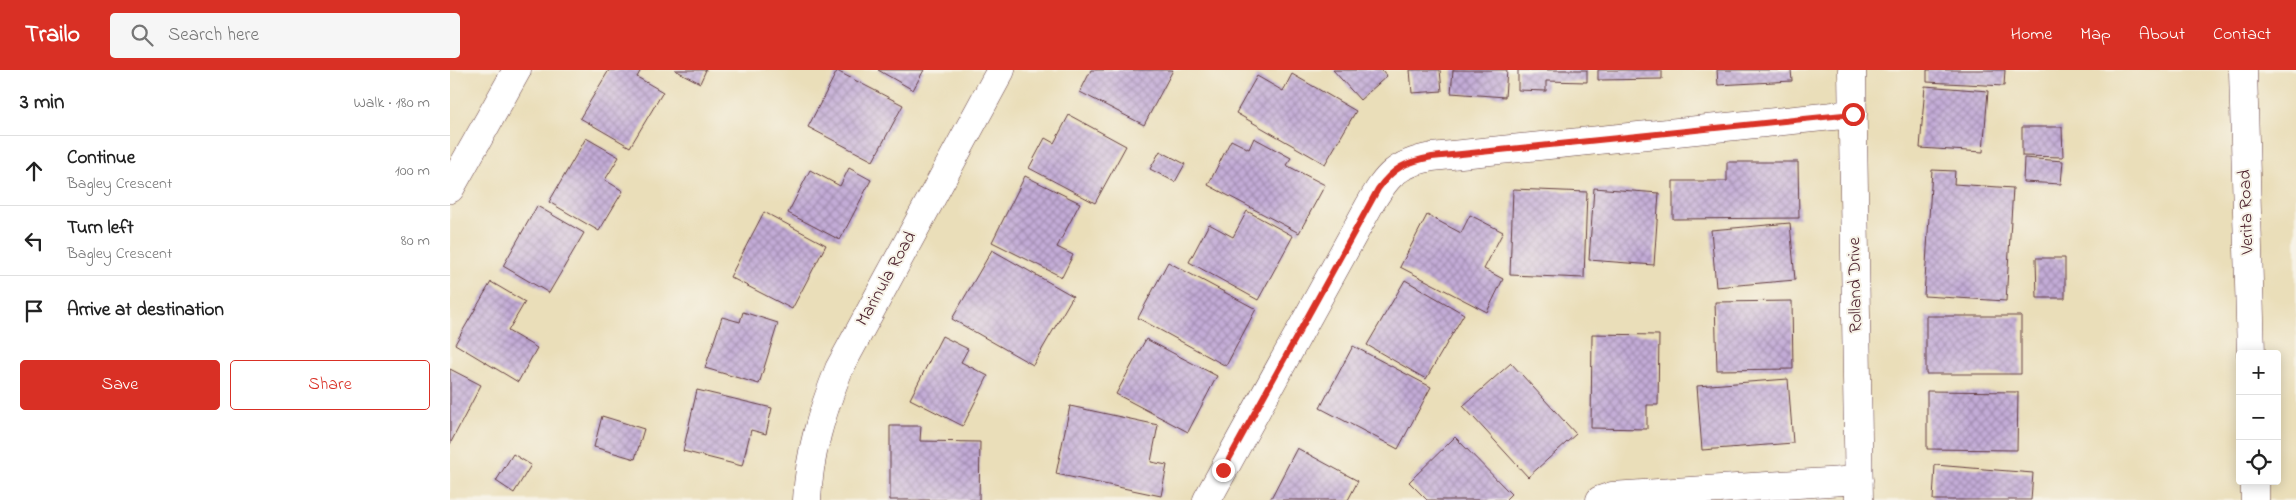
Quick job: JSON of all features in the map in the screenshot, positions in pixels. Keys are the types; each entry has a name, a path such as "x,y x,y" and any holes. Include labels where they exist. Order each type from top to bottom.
{"street":[{"path":"450,189 517,70"},
{"name":"Marinula Road","path":"807,500 812,455 822,412 839,368 1001,70"},
{"name":"Rolland Drive","path":"1852,70 1859,490"},
{"name":"Verita Road","path":"2243,70 2251,350"},
{"path":"1207,500 1374,198 1388,176 1402,165 1432,157 1853,114"},
{"path":"2255,485 2255,500"},
{"path":"1600,500 1612,496 1859,490"}],"building":[{"path":"609,70 641,70 637,77 663,92 630,147 580,118"},
{"path":"675,70 706,70 700,83"},
{"path":"878,70 924,70 913,90"},
{"path":"1091,70 1173,70 1144,125 1080,92"},
{"path":"1333,70 1382,70 1387,76 1360,100"},
{"path":"1410,70 1440,70 1442,91 1412,93"},
{"path":"1453,70 1507,70 1505,97 1451,93"},
{"path":"1518,70 1587,70 1587,82 1546,81 1546,91 1518,90"},
{"path":"1598,70 1662,70 1662,79 1598,80"},
{"path":"1717,70 1791,70 1792,81 1718,85"},
{"path":"1927,70 2005,70 2004,86 1927,82"},
{"path":"837,71 903,105 873,161 808,127"},
{"path":"1292,74 1356,111 1325,164 1236,113 1257,76 1283,91"},
{"path":"1925,86 1988,91 1983,152 1920,148"},
{"path":"1069,115 1126,146 1095,203 1029,168 1045,138 1054,143"},
{"path":"2022,127 2062,127 2063,157 2022,156"},
{"path":"586,138 619,157 605,180 623,191 599,231 549,202"},
{"path":"1254,138 1291,158 1286,165 1325,185 1299,233 1208,185 1231,140 1249,149"},
{"path":"1160,151 1185,164 1175,182 1150,169"},
{"path":"2024,158 2063,161 2061,184 2023,182"},
{"path":"1727,162 1798,162 1799,218 1673,219 1673,181 1727,181"},
{"path":"849,168 871,180 840,240 788,213 810,170 840,186"},
{"path":"1932,170 1955,171 1954,184 2013,188 2006,301 1924,296"},
{"path":"1025,176 1080,203 1057,247 1073,255 1062,277 992,242"},
{"path":"1594,188 1659,193 1654,265 1589,260"},
{"path":"1513,189 1587,192 1584,278 1510,275"},
{"path":"537,206 584,233 549,293 503,266"},
{"path":"1247,211 1293,236 1258,300 1189,262 1209,224 1233,237"},
{"path":"764,212 826,245 792,309 730,277"},
{"path":"1427,215 1461,233 1470,215 1503,232 1484,269 1503,279 1487,312 1400,267"},
{"path":"1790,223 1795,280 1716,287 1711,230"},
{"path":"992,250 1073,296 1033,365 952,319"},
{"path":"2036,258 2065,258 2065,298 2037,298"},
{"path":"1168,262 1256,309 1226,366 1138,318"},
{"path":"1405,280 1464,314 1426,379 1367,345"},
{"path":"491,282 525,302 508,331 537,348 518,382 455,344"},
{"path":"1792,301 1793,369 1717,370 1715,302"},
{"path":"743,312 778,323 759,384 705,368 722,317 740,322"},
{"path":"1926,316 2021,316 2021,374 1926,374"},
{"path":"1592,334 1659,335 1658,405 1647,405 1647,429 1591,428"},
{"path":"942,336 968,349 961,362 988,376 963,426 910,399"},
{"path":"1146,339 1217,376 1188,432 1116,394"},
{"path":"1353,346 1431,387 1398,449 1320,408"},
{"path":"1511,363 1576,434 1528,477 1463,406"},
{"path":"450,369 481,385 450,444"},
{"path":"1788,379 1793,443 1702,450 1697,386"},
{"path":"697,390 772,408 766,434 751,430 742,466 683,451"},
{"path":"1927,391 2018,392 2017,450 1927,449"},
{"path":"1070,406 1158,425 1151,462 1167,465 1161,496 1056,474"},
{"path":"602,416 644,429 635,459 594,447"},
{"path":"890,426 921,426 920,441 980,442 979,500 890,500"},
{"path":"1455,437 1511,494 1505,500 1427,500 1409,482"},
{"path":"1297,448 1358,481 1348,500 1270,500"},
{"path":"513,454 531,465 514,493 496,481"},
{"path":"1935,465 2033,473 2031,500 1933,500"}],"route":[{"path":"1223,470 1378,189 1388,176 1402,165 1432,157 1853,114"}]}
